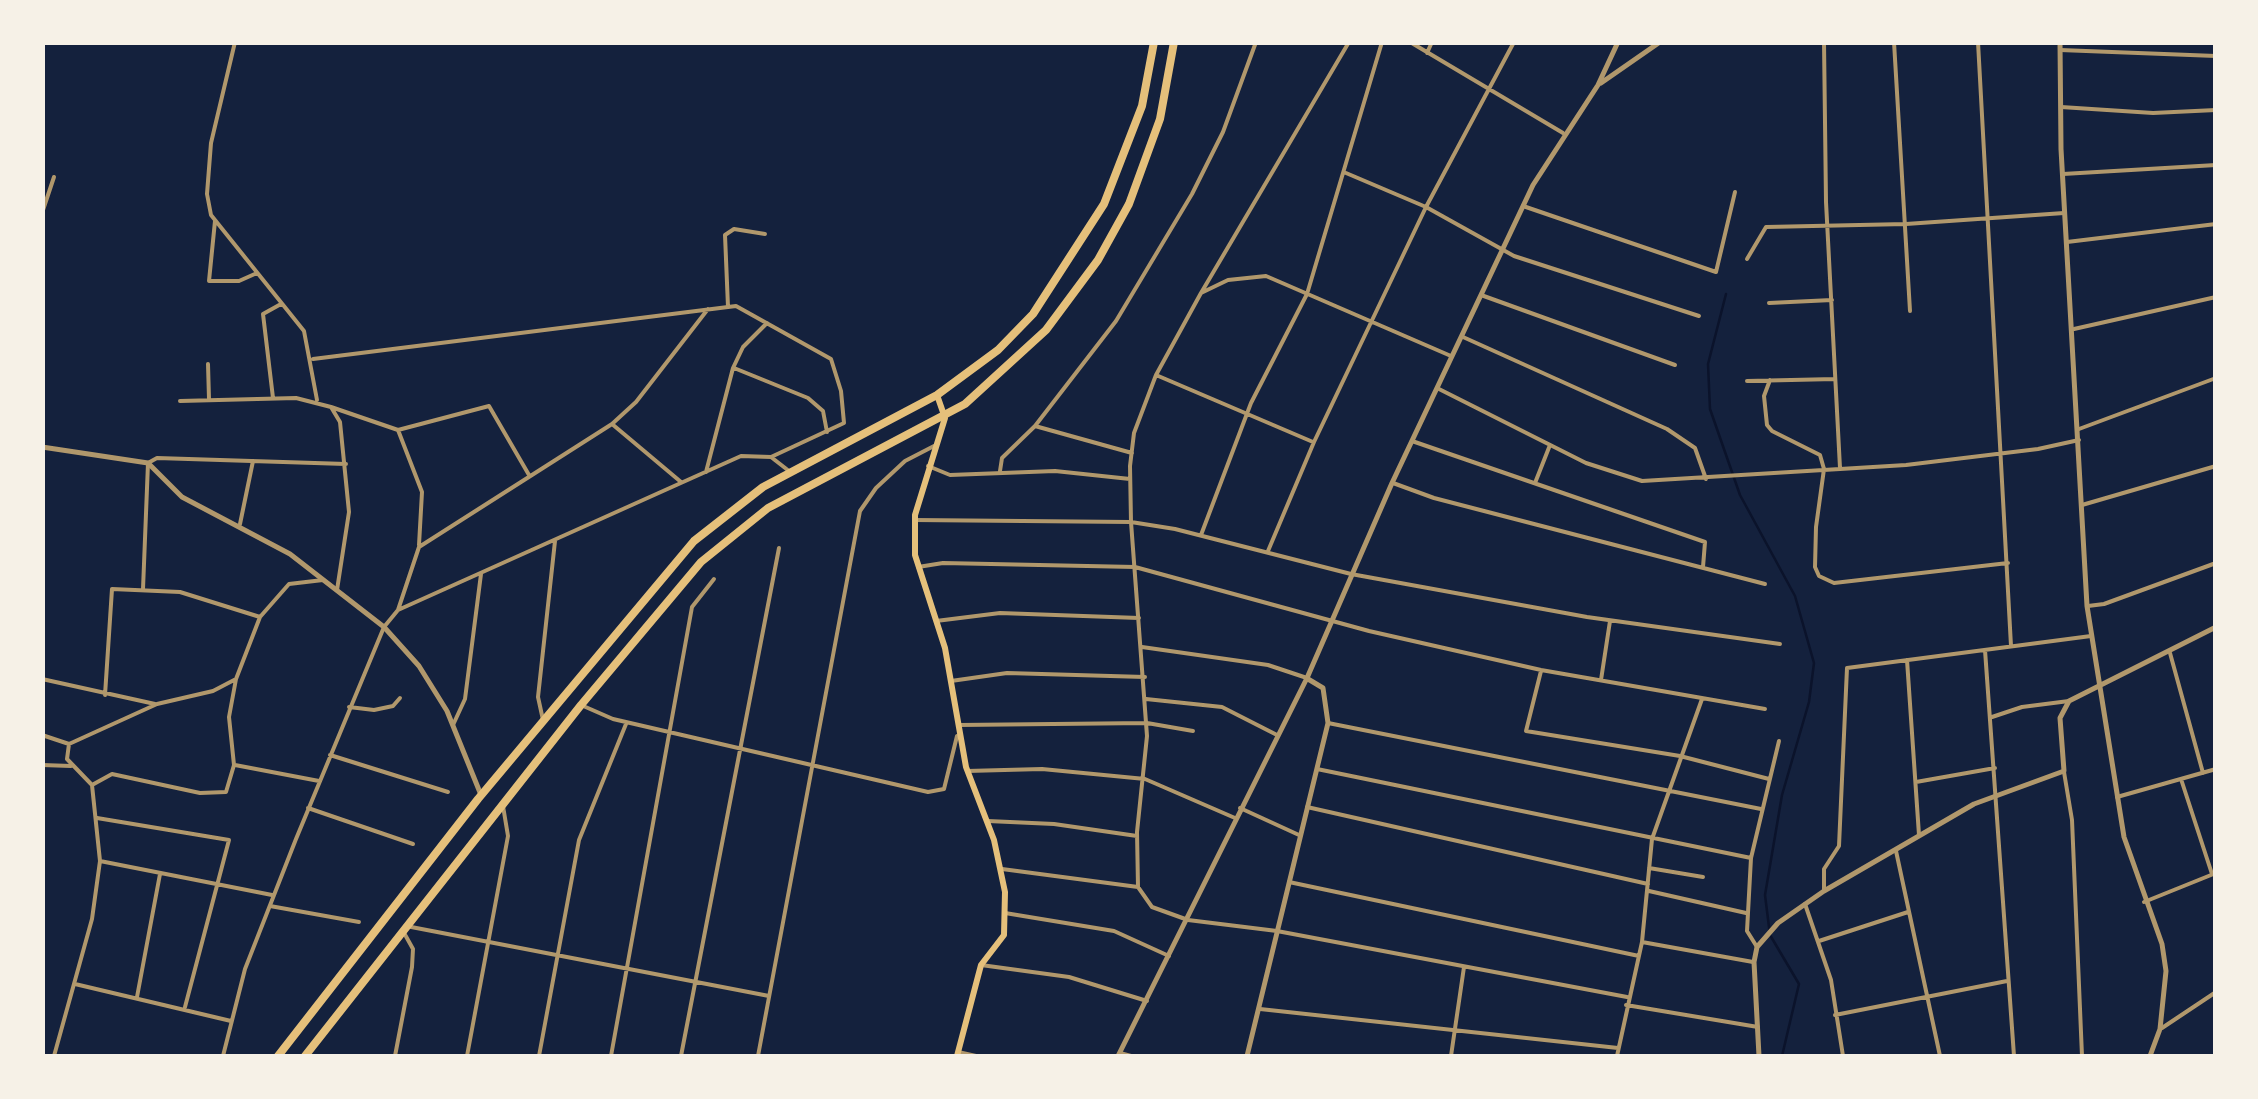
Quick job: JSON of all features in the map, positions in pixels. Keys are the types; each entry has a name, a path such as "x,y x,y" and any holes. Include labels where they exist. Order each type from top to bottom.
{"highway":[{"path":"278,1056 482,795 683,552 742,501 937,395 1017,332 1082,244 1125,156 1145,94 1154,42"},
{"path":"305,1056 502,803 686,578 746,524 799,491 945,418 986,388 1046,330 1098,260 1128,204 1155,136 1174,42"}],"main road":[{"path":"937,395 945,418 914,520 918,567 951,681 967,770 1002,870 1005,913 1004,934 980,965 958,1054"}],"street":[{"path":"236,42 211,143 206,194 215,220 304,331 313,359 317,400"},
{"path":"1000,473 1002,458 1035,426 1116,321 1192,194 1223,132 1256,42"},
{"path":"1349,42 1156,375 1132,452 1131,522 1147,723 1137,836 1138,887 1152,907 1188,920 1277,931 1628,997"},
{"path":"1201,535 1248,411 1307,294 1346,174 1382,42"},
{"path":"1410,42 1564,133"},
{"path":"1426,52 1432,42"},
{"path":"1268,552 1314,442 1426,207 1514,42"},
{"path":"1131,1056 1119,1055 1307,678 1392,483 1523,206 1564,133 1598,85 1618,42"},
{"path":"1598,85 1660,42"},
{"path":"1824,42 1840,468"},
{"path":"1894,42 1910,311"},
{"path":"1978,42 2011,646"},
{"path":"2150,1056 2160,1029 2166,971 2162,944 2124,837 2087,606 2074,329 2062,174 2060,46 2216,56"},
{"path":"2060,107 2153,113 2216,110"},
{"path":"2062,174 2216,165"},
{"path":"1346,174 1426,207 1548,268 1699,316"},
{"path":"42,213 54,177"},
{"path":"1523,206 1716,272 1735,192"},
{"path":"1747,259 1766,227 1906,224 2065,213"},
{"path":"215,220 210,281 240,280 257,274"},
{"path":"2067,242 2216,224"},
{"path":"728,306 724,235 734,229 765,234"},
{"path":"1201,293 1248,276 1266,276 1452,356"},
{"path":"1482,295 1675,365"},
{"path":"2074,329 2216,297"},
{"path":"1769,302 1832,300"},
{"path":"273,398 264,314 281,304"},
{"path":"313,359 647,320 728,306 768,322 831,359 841,391 844,423 771,457 741,456 398,610"},
{"path":"419,547 612,424 646,390 708,308"},
{"path":"706,472 733,368 743,347 768,322"},
{"path":"1462,336 1667,429 1694,448 1706,479"},
{"path":"208,364 210,400"},
{"path":"733,368 808,398 823,411 826,432"},
{"path":"1156,375 1314,442"},
{"path":"2079,429 2216,378"},
{"path":"1747,381 1835,379"},
{"path":"1770,380 1764,396 1767,424 1772,431 1820,455 1824,469 1815,567 1819,576 1834,583 2008,563"},
{"path":"1437,388 1586,464 1642,481 2002,454 2079,440"},
{"path":"180,401 317,400 398,430 489,406 530,476"},
{"path":"331,407 340,422 349,512 337,591"},
{"path":"612,424 682,483"},
{"path":"1035,426 1132,452"},
{"path":"223,1056 270,906 349,707 384,627 398,610 419,547 422,492 398,430"},
{"path":"1412,440 1705,542 1702,568"},
{"path":"758,1056 860,512 876,488 905,460 936,445"},
{"path":"1535,483 1550,445"},
{"path":"42,447 148,464 182,497 240,524 384,627 419,666 454,726 482,795"},
{"path":"771,457 790,472"},
{"path":"148,464 156,458 346,464"},
{"path":"240,524 254,460"},
{"path":"144,589 148,464"},
{"path":"928,466 950,475 1056,472 1130,479"},
{"path":"2082,504 2216,466"},
{"path":"1392,483 1434,498 1765,584"},
{"path":"914,520 1131,522 1201,535 1351,574 1610,621 1780,644"},
{"path":"544,720 538,697 555,569 555,540"},
{"path":"681,1056 779,548"},
{"path":"918,567 943,563 1135,567 1330,622 1542,670 1766,710"},
{"path":"2087,606 2104,604 2216,563"},
{"path":"454,726 465,698 482,574"},
{"path":"611,1056 692,607 714,579"},
{"path":"92,785 112,774 200,793 226,792 234,765 229,717 236,679 260,617 289,584 323,580"},
{"path":"105,694 112,589 144,589 212,599 260,617"},
{"path":"936,621 1000,613 1139,618"},
{"path":"1601,680 1610,621"},
{"path":"1992,717 2022,707 2069,701 2215,629"},
{"path":"1824,891 1824,870 1839,846 1846,668 2092,636"},
{"path":"1142,648 1268,664 1323,688 1328,722 1248,1056"},
{"path":"1984,650 1992,717 2014,1056"},
{"path":"2170,653 2203,773"},
{"path":"1907,660 1919,836"},
{"path":"1542,670 1526,731 1680,756 1769,779"},
{"path":"951,681 1007,674 1145,677"},
{"path":"42,679 156,704"},
{"path":"42,735 69,744 156,704 214,691 236,679"},
{"path":"349,707 374,710 394,706 400,698"},
{"path":"1617,1056 1642,942 1652,840 1666,790 1702,698"},
{"path":"1146,699 1222,707 1277,735"},
{"path":"2069,701 2060,718 2072,820 2082,1056"},
{"path":"581,705 626,722 813,768 938,792 944,788 958,728 1147,723 1193,731"},
{"path":"540,1056 579,840 626,722"},
{"path":"1328,722 1761,809"},
{"path":"1757,947 1748,937 1746,914 1751,858 1779,741"},
{"path":"69,744 71,766"},
{"path":"330,755 448,792"},
{"path":"42,765 71,766 92,785 100,860 92,919 54,1056"},
{"path":"234,765 319,780"},
{"path":"1914,783 1995,768"},
{"path":"2117,797 2216,768"},
{"path":"967,770 1042,769 1145,779 1235,818"},
{"path":"1316,769 1751,858"},
{"path":"1760,1056 1754,962 1757,947 1778,923 1824,891 1919,836 1996,796 2064,771"},
{"path":"2144,902 2214,874 2181,778"},
{"path":"467,1056 508,836 502,803"},
{"path":"1307,807 1746,914"},
{"path":"308,808 413,844"},
{"path":"1240,808 1300,836"},
{"path":"96,818 230,840 192,966 185,1008"},
{"path":"988,821 1054,824 1137,836"},
{"path":"1895,850 1940,1056"},
{"path":"100,860 274,896"},
{"path":"1649,868 1703,877"},
{"path":"1002,870 1138,887"},
{"path":"137,997 160,874"},
{"path":"1288,882 1639,956"},
{"path":"1805,904 1832,980 1843,1056"},
{"path":"270,906 359,922"},
{"path":"1819,941 1908,912"},
{"path":"1005,913 1114,931 1170,956"},
{"path":"405,929 769,996"},
{"path":"395,1056 412,967 413,949 405,929"},
{"path":"1642,942 1754,962"},
{"path":"980,965 1068,977 1146,1001"},
{"path":"1450,1056 1464,967"},
{"path":"1835,1015 2008,980"},
{"path":"75,984 232,1021"},
{"path":"2160,1029 2216,992"},
{"path":"1626,1006 1758,1027"},
{"path":"1259,1008 1618,1048"},
{"path":"958,1054 976,1056"}],"waterway":[{"path":"1726,294 1708,364 1710,409 1740,495 1795,596 1814,663 1809,702 1782,795 1765,895 1770,935 1799,984 1782,1056"}]}
